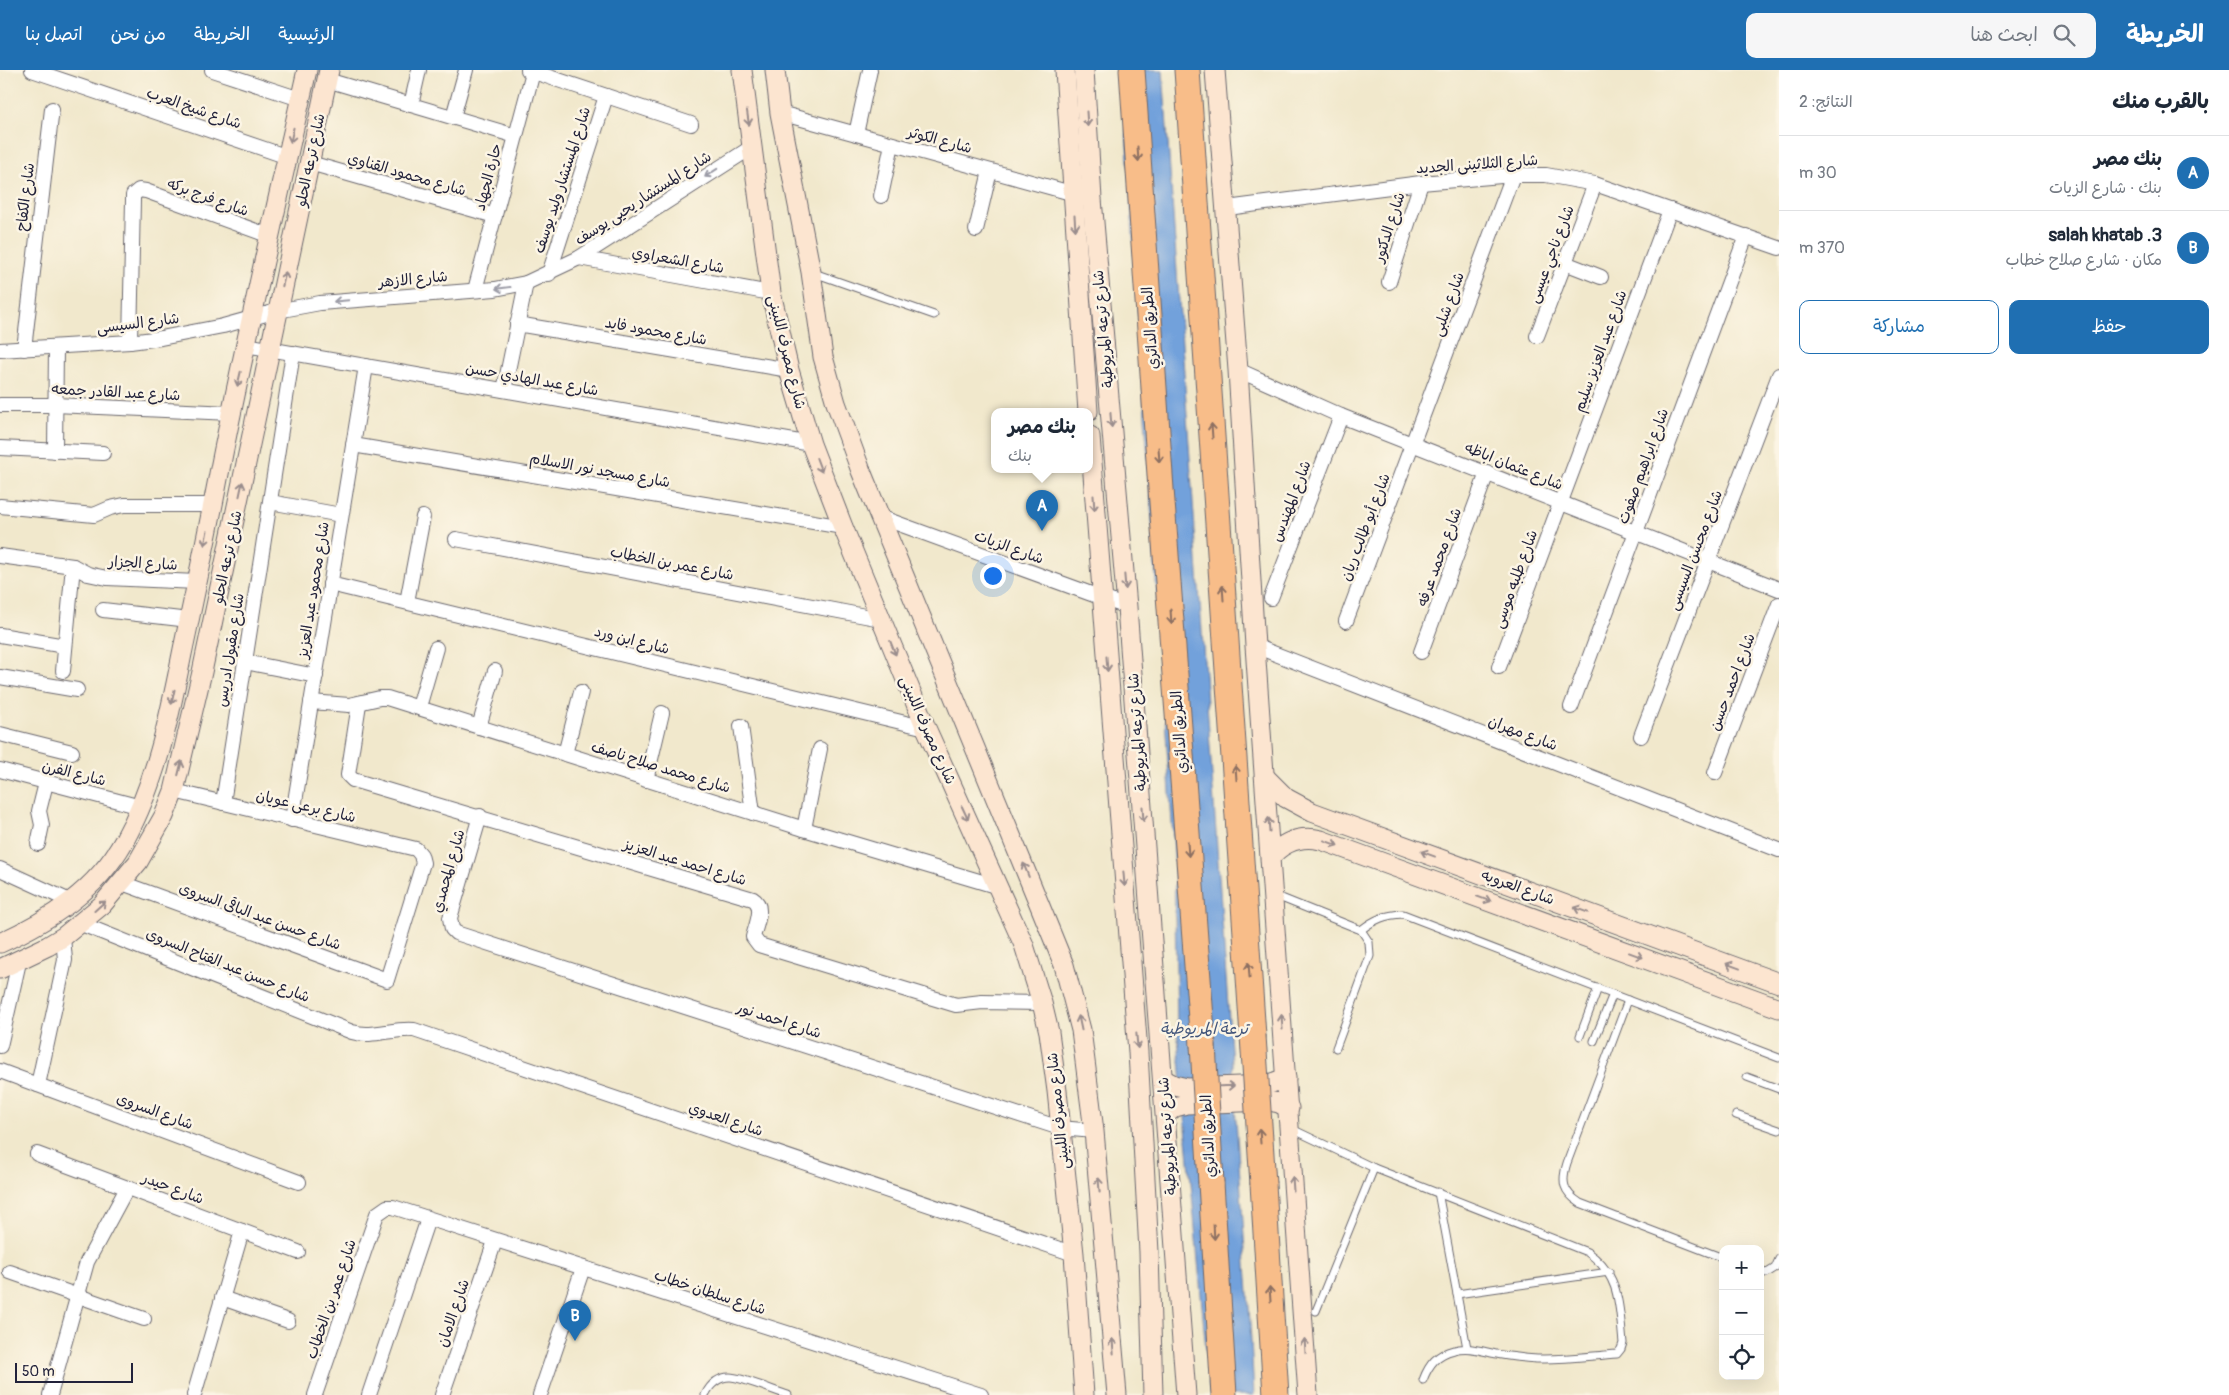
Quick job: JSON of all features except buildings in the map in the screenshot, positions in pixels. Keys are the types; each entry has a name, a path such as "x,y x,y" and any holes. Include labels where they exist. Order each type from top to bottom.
{"highway":[{"name":"الطريق الدائري","path":"1132,70 1160,479 1203,1045 1224,1395"},
{"path":"1187,70 1276,1395"}],"main road":[{"name":"شارع مصرف اللبينى","path":"742,70 772,293 789,370 811,444 926,728 1024,945 1042,1003 1054,1062 1074,1254 1084,1395"},
{"path":"775,70 780,113 812,272 824,356 836,403 880,517 1064,965 1081,1030 1094,1131 1117,1395"},
{"path":"1065,70 1088,408"},
{"name":"شارع ترعه المريوطية","path":"1084,70 1092,199 1127,607 1186,1395"},
{"path":"1215,70 1227,208 1308,1395"},
{"name":"شارع ترعه الحلو","path":"0,943 37,926 72,902 100,876 123,843 141,807 154,774 190,620 231,413 300,100 304,71"},
{"name":"شارع ترعه الحلو","path":"0,969 19,962 63,937 102,905 122,883 152,840 174,791 202,672 328,75"},
{"path":"1093,473 1138,1052 1150,1252 1153,1395"},
{"path":"180,665 202,672"},
{"name":"شارع العروبه","path":"1266,777 1278,791 1294,803 1312,812 1779,983"},
{"path":"1370,857 1376,834"},
{"name":"شارع العروبه","path":"1271,856 1278,849 1294,840 1312,838 1370,857 1779,1008"},
{"path":"1163,1079 1174,1085 1187,1088 1272,1084 1286,1078"},
{"path":"1166,1114 1175,1107 1186,1104 1268,1101 1279,1103 1289,1108"}],"street":[{"name":"شارع شيخ العرب","path":"32,70 288,157"},
{"path":"212,70 300,100"},
{"path":"412,105 419,70"},
{"path":"453,117 466,70"},
{"path":"856,134 870,70"},
{"path":"530,71 691,124"},
{"name":"حارة الجهاد","path":"475,290 516,136 530,71"},
{"path":"328,75 412,105 516,136"},
{"name":"شارع المستشار وليد يوسف","path":"549,274 606,96"},
{"name":"شارع الكفاح","path":"24,349 52,110"},
{"name":"شارع الكوثر","path":"780,113 1092,199"},
{"path":"881,196 892,144"},
{"name":"شارع المستشار يحيى يوسف","path":"549,274 579,258 752,147"},
{"name":"شارع محمود القناوي","path":"310,163 495,216"},
{"path":"976,230 990,171"},
{"name":"شارع الثلاثينى الجديد","path":"1227,208 1421,183 1513,175 1554,176 1594,184 1779,248"},
{"name":"شارع شلبى","path":"1414,444 1513,175"},
{"name":"شارع الدكتور","path":"1389,282 1421,183"},
{"name":"شارع ناجي عيسى","path":"1537,336 1594,184"},
{"name":"شارع فرج بركه","path":"130,342 133,200 136,192 139,190 146,191 270,236"},
{"name":"شارع عبد العزيز سليم","path":"1561,502 1670,210"},
{"name":"شارع ابراهيم صفوت","path":"1571,706 1746,236"},
{"name":"شارع الشعراوي","path":"579,258 772,293"},
{"path":"1565,263 1601,277"},
{"name":"شارع الازهر","path":"277,311 320,303 510,287 526,284 549,274"},
{"path":"504,390 526,284"},
{"name":"شارع السيسى","path":"0,350 130,342 192,333 277,311"},
{"name":"شارع محمود فايد","path":"517,324 789,370"},
{"name":"شارع عبد الهادي حسن","path":"246,345 811,444"},
{"path":"55,451 56,347"},
{"name":"شارع مقبول ادريس","path":"222,803 293,353"},
{"name":"شارع محمود عبد العزيز","path":"292,820 366,366"},
{"name":"شارع عثمان اباظه","path":"1238,370 1341,416 1779,589"},
{"name":"شارع محسن السيسى","path":"1641,736 1779,376"},
{"name":"شارع عبد القادر جمعه","path":"0,405 55,405 231,413"},
{"name":"شارع المهندس","path":"1271,598 1341,416"},
{"name":"شارع أبو طالب ريان","path":"1346,621 1414,444"},
{"name":"شارع مسجد نور الاسلام","path":"353,445 843,527"},
{"path":"0,448 103,453"},
{"name":"شارع محمد عرفه","path":"1421,652 1487,473"},
{"path":"270,502 341,515"},
{"name":"شارع طلبه موسى","path":"1499,667 1561,502"},
{"path":"0,506 94,515 110,508 124,505 213,505"},
{"path":"407,602 423,517"},
{"name":"شارع الزيات","path":"880,517 1127,607"},
{"name":"شارع عمر بن الخطاب","path":"456,539 881,619"},
{"name":"شارع الجزار","path":"0,556 73,566 88,574 108,578 198,582"},
{"path":"63,671 73,566"},
{"name":"شارع ابن ورد","path":"330,584 926,728"},
{"name":"شارع احمد حسن","path":"1715,773 1779,604"},
{"path":"103,610 190,620"},
{"path":"0,635 65,646"},
{"name":"شارع مهران","path":"1256,646 1779,850"},
{"path":"419,707 436,648"},
{"path":"245,662 316,676"},
{"path":"479,727 495,671"},
{"path":"0,677 77,690"},
{"path":"565,754 581,692"},
{"name":"شارع محمد صلاح ناصف","path":"311,702 349,705 387,698 804,829 999,887"},
{"name":"شارع احمد عبد العزيز","path":"359,704 348,774 351,778 753,899 760,907 753,937 759,945 956,1006 982,1002 1042,1003"},
{"path":"646,780 662,713"},
{"path":"741,726 753,813"},
{"path":"0,734 72,752"},
{"path":"804,829 820,749"},
{"name":"شارع الفرن","path":"0,770 141,807"},
{"path":"38,844 42,825 40,811 46,783"},
{"name":"شارع برعى عويان","path":"174,791 416,849 421,855 423,862 387,980"},
{"name":"شارع المحمدي","path":"456,933 452,929 450,918 480,816"},
{"path":"0,869 72,902"},
{"name":"شارع حسن عبد الباقى السروى","path":"122,883 387,980"},
{"name":"شارع حسن عبد الفتاح السروى","path":"79,923 346,1030 366,1035"},
{"name":"شارع احمد نور","path":"456,933 1060,1128 1094,1131"},
{"path":"38,1085 64,960 63,937"},
{"path":"0,1046 19,962"},
{"name":"شارع العدوي","path":"366,1035 394,1030 414,1030 1074,1254"},
{"name":"شارع السروى","path":"0,1071 299,1182"},
{"name":"شارع حيدر","path":"37,1154 298,1252"},
{"path":"50,1395 87,1262 126,1188"},
{"name":"شارع سلطان خطاب","path":"377,1214 381,1210 393,1207 982,1395"},
{"name":"شارع عمر بن الخطاب","path":"315,1395 377,1214"},
{"path":"369,1395 428,1219"},
{"path":"194,1395 242,1231"},
{"name":"شارع الامان","path":"442,1395 495,1241"},
{"path":"540,1395 583,1268"},
{"path":"10,1272 144,1319"},
{"path":"222,1298 288,1321"}],"lane":[{"path":"812,272 934,315"},
{"path":"1274,895 1361,930 1369,942 1370,956 1336,1048"},
{"path":"1361,930 1373,920 1387,915 1402,914 1779,1058"},
{"path":"1580,1036 1598,988"},
{"path":"1594,1041 1612,994"},
{"path":"1628,1000 1567,1163 1563,1175 1564,1186 1570,1197 1580,1203 1719,1256"},
{"path":"1747,1077 1779,1089"},
{"path":"1736,1115 1779,1130"},
{"path":"1290,1128 1374,1168 1587,1252 1600,1260 1609,1272 1617,1294 1623,1343 1617,1354 1574,1359 1538,1359 1502,1355 1467,1348 1444,1353 1434,1359 1423,1380"},
{"path":"1316,1312 1374,1168"},
{"path":"1438,1192 1467,1348"},
{"path":"1764,1272 1768,1273 1775,1268 1779,1259"},
{"path":"1457,1294 1609,1272"},
{"path":"706,1395 709,1386 719,1380 730,1377 788,1395"}],"water":[{"name":"ترعة المريوطية","path":"1122,70 1163,70 1254,1395 1210,1395 1177,1027 1174,853"}],"place":[{"name":"بنك مصر","path":"1042,531"},
{"name":"3. salah khatab","path":"575,1341"}]}
